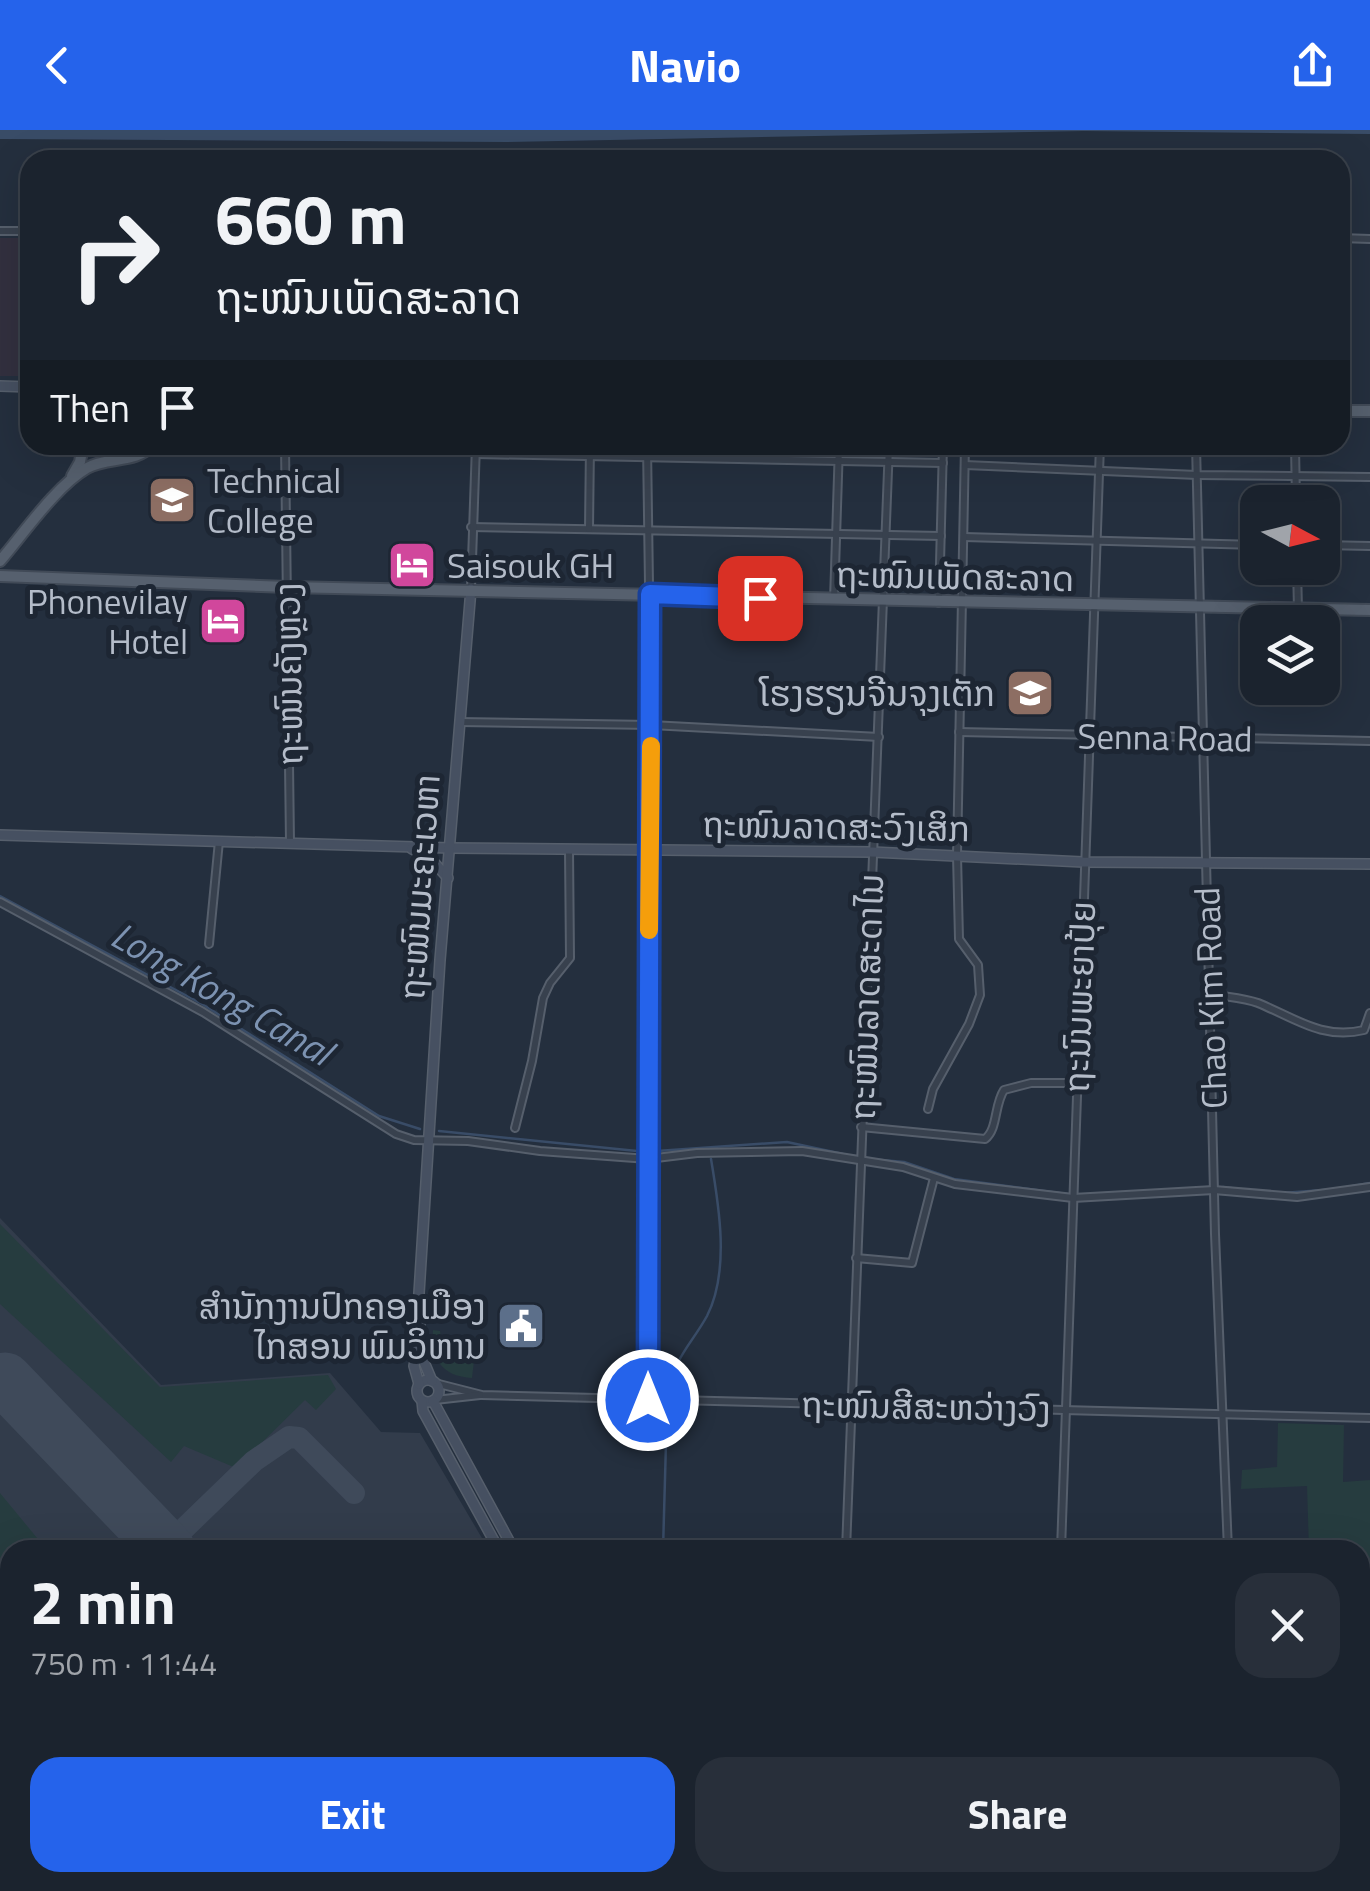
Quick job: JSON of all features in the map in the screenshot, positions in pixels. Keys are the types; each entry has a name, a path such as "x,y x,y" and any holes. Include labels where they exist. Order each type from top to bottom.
{"main road":[{"path":"64,488 81,455"},
{"path":"0,560 64,488 92,465 140,455"},
{"path":"13,546 8,561 13,570 23,575"},
{"name":"ຖະໜົນເພັດສະລາດ","path":"0,576 286,588 1240,608"},
{"name":"ຖະໜົນເພັດສະລາດ","path":"1340,610 1370,610"}],"street":[{"name":"ຖະໜົນຄັງຫຼວງ","path":"285,455 290,843"},
{"name":"ຖະໜົນມະຄະເວຫາ","path":"421,1333 418,1309 428,1140 470,589 476,455"},
{"path":"562,455 943,464"},
{"path":"646,455 651,725 648,1400"},
{"path":"834,601 838,455"},
{"name":"ຖະໜົນລາດສະດາໄນ","path":"846,1540 888,455"},
{"path":"939,603 943,455"},
{"path":"928,1109 933,1089 969,1024 980,995 978,965 960,939 957,855 965,455"},
{"name":"ຖະນົນພະຍາປຸ້ຍ","path":"1061,1540 1100,455"},
{"name":"Chao Kim Road","path":"1196,455 1214,1190 1228,1540"},
{"path":"1295,455 1295,485"},
{"path":"589,528 590,457"},
{"path":"965,465 1197,476 1370,477"},
{"path":"471,527 941,536"},
{"path":"964,537 1240,545"},
{"path":"1340,545 1370,546"},
{"path":"459,722 651,725 879,737"},
{"name":"Senna Road","path":"959,732 1370,741"},
{"name":"ຖະໜົນລາດສະວົງເສິກ","path":"0,835 450,848 872,852 1083,862 1370,864"},
{"path":"209,944 220,841"},
{"path":"404,847 430,858 448,878"},
{"path":"515,1128 543,998 570,958 570,850"},
{"path":"0,902 203,1012 396,1134 414,1140 648,1160 697,1152 802,1150 903,1167 955,1184 1073,1198 1214,1190 1297,1197 1370,1187"},
{"path":"1211,994 1257,1003 1294,1021 1340,1034 1364,1030 1370,1013"},
{"path":"861,1127 985,1139 991,1134 1004,1090 1031,1084 1077,1083"},
{"path":"856,1258 912,1263 934,1178"},
{"path":"421,1333 424,1362 438,1389 430,1401 428,1420 494,1540"},
{"path":"421,1333 414,1366 419,1384 417,1395 430,1401 482,1394"},
{"path":"419,1384 434,1382 447,1389 482,1394"},
{"name":"ຖະໜົນສີສະຫວ່າງວົງ","path":"482,1394 1370,1418"},
{"path":"430,1401 508,1540"}],"shaded area":[{"path":"0,238 20,238 20,376 0,376"},
{"path":"0,1218 161,1385 330,1373 381,1432 420,1433 483,1540 0,1540"}],"green space":[{"path":"0,1224 160,1387 328,1375 336,1389 316,1410 305,1400 236,1468 184,1446 171,1462 0,1304"},
{"path":"433,1330 440,1331 441,1337 476,1344 472,1378 453,1374 441,1364 434,1350"},
{"path":"1278,1423 1344,1425 1343,1482 1370,1480 1370,1540 1309,1540 1307,1486 1241,1489 1242,1470 1277,1467"},
{"path":"0,1493 39,1540 0,1540"}],"water":[{"path":"0,130 1370,130 1370,134 1084,131 504,142 0,139"}],"waterway":[{"name":"Long Kong Canal","path":"0,896 202,1004 379,1116 420,1129"},
{"name":"Long Kong Canal","path":"439,1131 637,1151"},
{"name":"Long Kong Canal","path":"657,1151 787,1142 843,1154"},
{"path":"669,1393 679,1360 707,1316 718,1279 721,1238 711,1159"},
{"name":"Long Kong Canal","path":"870,1159 904,1162 954,1179 1067,1194"},
{"name":"Long Kong Canal","path":"1347,1187 1370,1183"},
{"name":"Long Kong Canal","path":"1223,1187 1239,1189"},
{"name":"Long Kong Canal","path":"1282,1193 1324,1190"},
{"path":"663,1540 667,1407"}],"taxiway":[{"path":"172,1540 254,1461 289,1437 299,1438 354,1493"}],"runway":[{"path":"5,1380 158,1540"}],"slow traffic":[{"path":"649,930 651,746"}],"place":[{"name":"Technical College","path":"172,500"},
{"name":"Saisouk GH","path":"412,565"},
{"name":"Phonevilay Hotel","path":"223,621"},
{"name":"ໂຮງຮຽນຈີນຈຸງເຕັກ","path":"1030,693"},
{"name":"ສຳນັກງານປົກຄອງເມືອງ ໄກສອນ ພົມວິຫານ","path":"521,1326"}],"route":[{"path":"648,1400 650,594 760,598"}]}
